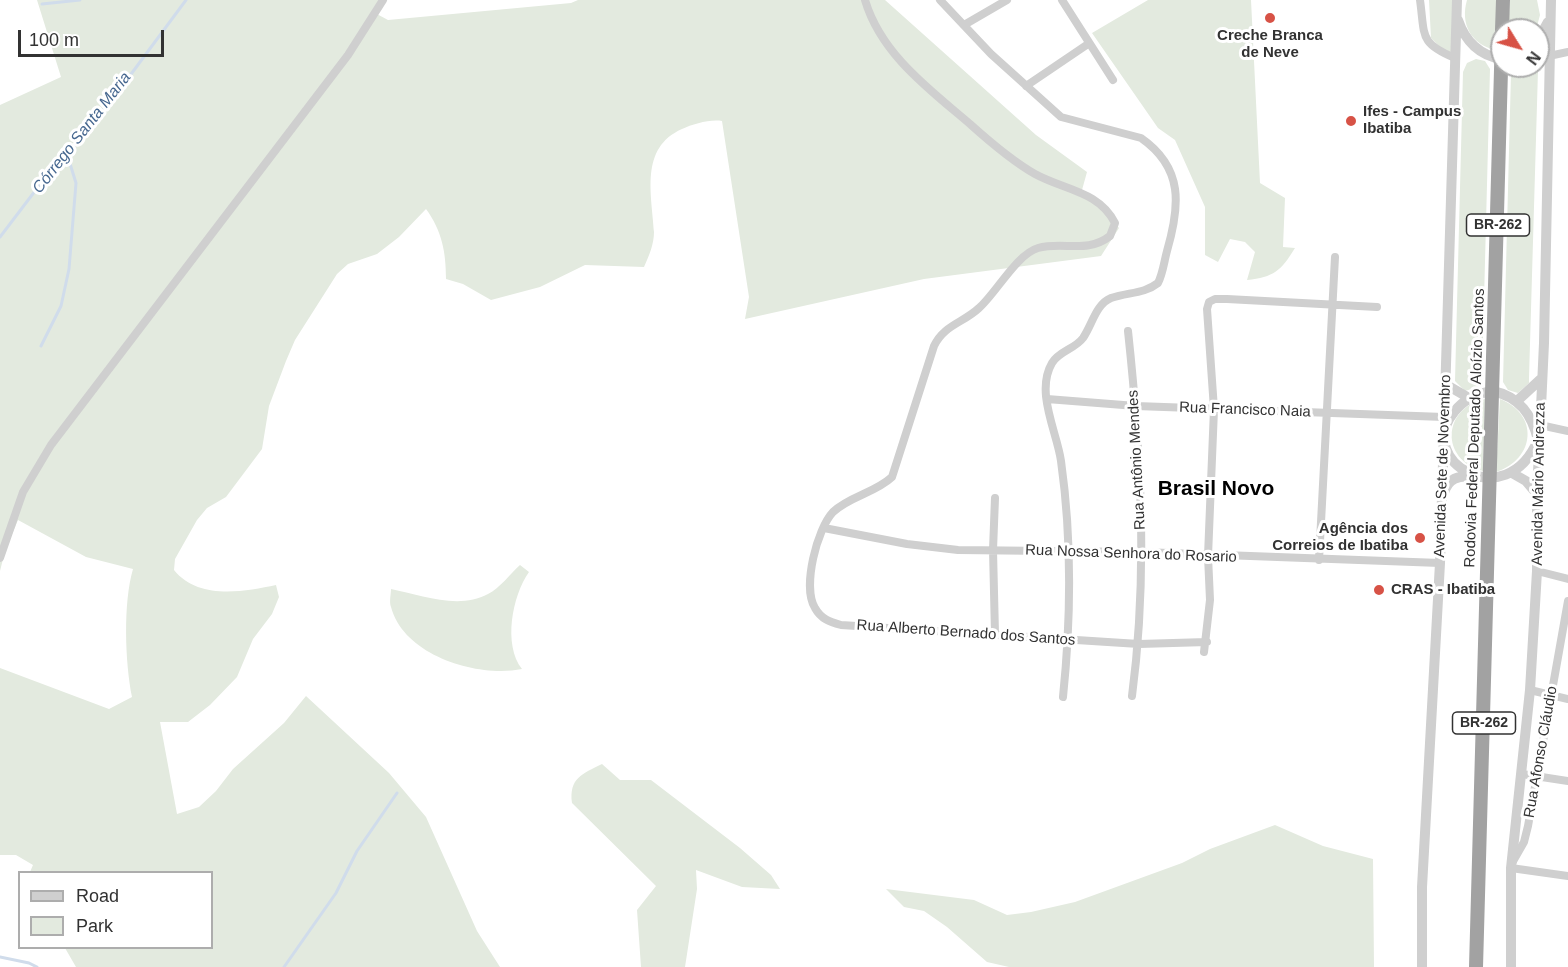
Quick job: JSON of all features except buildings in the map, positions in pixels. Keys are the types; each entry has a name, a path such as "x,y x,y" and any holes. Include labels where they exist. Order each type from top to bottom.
{"highway":[{"name":"Rodovia Federal Deputado Aloízio Santos","path":"1502,18 1503,0"},
{"name":"Rodovia Federal Deputado Aloízio Santos","path":"1476,967 1501,78"}],"street":[{"path":"0,558 23,492 51,445 348,55 383,0"},
{"name":"Rua Alberto Bernado dos Santos","path":"865,0 896,57 928,88 983,135 1035,174 1094,199 1111,215 1115,223 1110,236 1096,243 1075,248 1036,249 1019,263 980,308 942,332 934,346 892,477 878,487 842,505 829,517 813,559 810,590 815,609 822,618 841,625 1139,644 1207,642"},
{"path":"940,0 1026,86 1061,117 1141,138 1163,158 1174,184 1177,217 1161,278 1152,288 1110,299 1101,305 1082,340 1060,353 1052,362 1048,372 1047,399 1061,459 1069,552 1069,640 1063,697"},
{"path":"964,25 1007,0"},
{"path":"1062,0 1113,80"},
{"path":"1420,0 1425,40 1435,50 1455,58"},
{"name":"Avenida Sete de Novembro","path":"1422,967 1422,887 1440,563 1455,58 1459,0"},
{"path":"1545,0 1550,16"},
{"path":"1550,16 1551,0"},
{"path":"1457,13 1464,34 1473,45 1490,55"},
{"path":"1026,86 1088,44"},
{"path":"1550,56 1568,52"},
{"name":"Avenida Mário Andrezza","path":"1511,967 1511,866 1530,690 1537,571 1538,440 1542,378 1549,78"},
{"path":"1319,560 1335,257"},
{"path":"1204,652 1207,642 1210,600 1208,556 1214,409 1207,309 1209,302 1215,299 1377,307"},
{"name":"Rua Antônio Mendes","path":"1128,331 1136,406 1142,552 1139,644 1132,696"},
{"path":"1516,401 1542,378"},
{"path":"1445,384 1469,398"},
{"path":"1441,502 1450,481 1465,476 1491,479 1512,473 1528,459 1538,440 1532,418 1516,401 1493,390 1469,398 1450,417 1443,433 1449,455 1456,464 1475,477"},
{"name":"Rua Francisco Naia","path":"1047,399 1136,406 1444,417"},
{"path":"1540,425 1568,431"},
{"path":"1512,473 1526,481 1537,494"},
{"path":"995,498 993,550 995,634"},
{"name":"Rua Nossa Senhora do Rosario","path":"824,528 931,548 1142,552 1440,563"},
{"path":"1537,571 1568,579"},
{"name":"Rua Afonso Cláudio","path":"1511,866 1524,842 1568,601"},
{"path":"1530,690 1568,699"},
{"path":"1522,774 1568,781"},
{"path":"1511,866 1568,876"}],"green space":[{"path":"37,0 382,0 375,13 388,20 571,3 578,0 885,0 1036,135 1087,172 1082,190 1119,228 1101,256 924,279 745,319 749,297 722,121 712,121 682,129 668,137 659,148 651,174 654,236 644,267 585,265 540,287 491,300 463,284 446,279 442,242 436,225 426,209 399,237 377,254 348,264 337,274 295,340 269,406 262,449 226,497 207,508 197,520 175,559 174,570 184,580 195,586 208,590 236,591 276,585 279,597 272,614 253,639 237,677 210,705 188,722 160,722 177,814 199,807 216,791 233,769 284,723 306,696 389,773 426,817 477,931 500,967 76,967 66,949 213,949 213,871 30,871 33,865 16,855 0,855 0,668 109,709 132,697 128,667 126,615 133,569 86,557 18,520 5,551 0,571 0,105 61,77"},
{"path":"1148,0 1251,0 1260,183 1285,198 1283,247 1295,248 1281,267 1270,275 1247,280 1255,252 1245,242 1230,239 1218,262 1205,255 1205,207 1175,140 1158,128 1092,33"},
{"path":"1429,0 1453,0 1451,52 1442,49 1431,38"},
{"path":"1467,0 1497,0 1496,18 1490,18 1490,48 1480,43 1469,32 1465,9"},
{"path":"1510,0 1537,0 1539,18 1509,18"},
{"path":"1476,59 1485,61 1490,69 1482,377 1478,387 1465,391 1455,381 1463,72 1467,63"},
{"path":"1511,78 1538,78 1529,383 1518,393 1508,390 1503,382"},
{"path":"1485,399 1483,471 1469,465 1459,456 1453,446 1452,434 1454,423 1460,412 1471,404"},
{"path":"1500,399 1513,406 1521,415 1528,436 1519,457 1509,466 1496,472"},
{"path":"520,565 529,572 514,607 511,634 516,659 522,669 485,670 445,660 427,651 411,639 399,624 391,607 391,589 440,600 477,599 497,588"},
{"path":"602,764 620,780 651,780 740,848 771,875 780,889 742,887 696,870 697,889 685,967 641,967 637,910 656,886 572,803 573,788 578,778"},
{"path":"1275,825 1323,846 1373,859 1374,967 1009,967 987,962 947,927 924,911 904,907 886,889 974,900 1007,915 1031,912 1075,902 1182,863 1210,849"}],"waterway":[{"path":"42,4 80,0"},
{"name":"Córrego Santa Maria","path":"0,237 51,170 77,143 120,89 186,0"},
{"path":"41,346 61,306 69,269 76,183 67,154"},
{"path":"284,967 336,893 357,851 397,793"},
{"path":"0,957 37,967"}],"place":[{"name":"Creche Branca de Neve","path":"1270,18"},
{"name":"Ifes - Campus Ibatiba","path":"1351,121"},
{"name":"Agência dos Correios de Ibatiba","path":"1420,538"},
{"name":"CRAS - Ibatiba","path":"1379,590"}],"district":[{"name":"Brasil Novo","path":"1216,489"}]}
